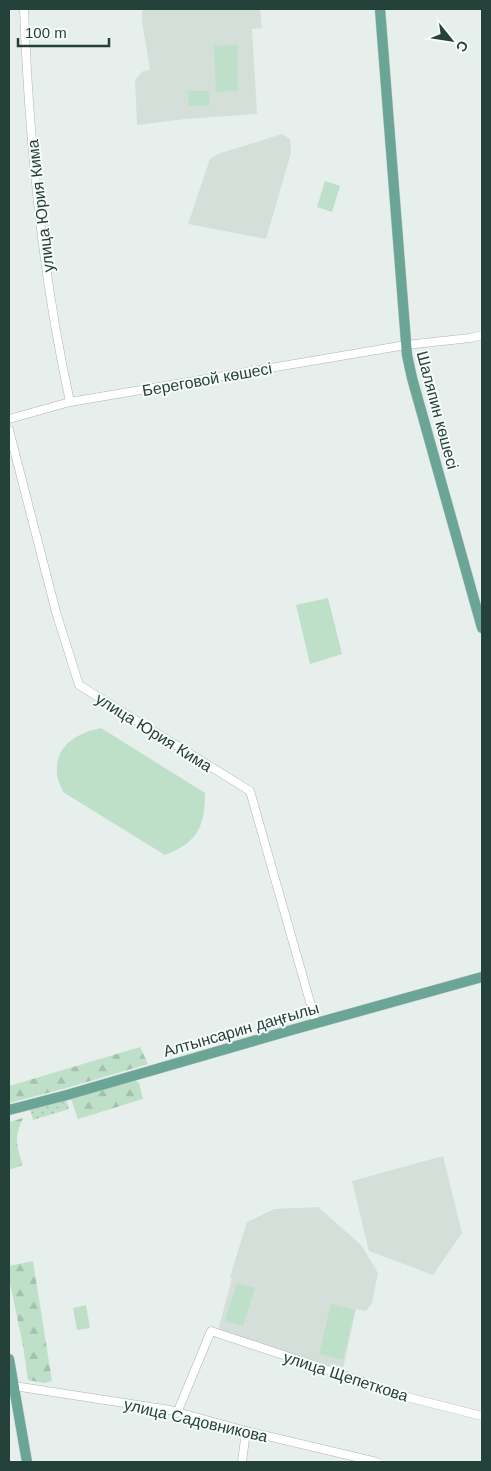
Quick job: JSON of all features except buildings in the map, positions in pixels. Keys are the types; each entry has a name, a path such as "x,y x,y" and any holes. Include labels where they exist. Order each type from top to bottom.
{"main road":[{"name":"Шаляпин көшесі","path":"380,9 406,345 412,378 482,628"},
{"name":"Алтынсарин даңғылы","path":"10,1110 482,977"},
{"path":"9,1359 27,1462"}],"street":[{"name":"улица Юрия Кима","path":"24,9 30,126 40,219 55,329 70,402"},
{"name":"Береговой көшесі","path":"9,418 70,402 406,345 482,335"},
{"name":"улица Юрия Кима","path":"9,430 56,612 79,685 250,791 316,1023"},
{"name":"улица Щепеткова","path":"177,1413 211,1331 364,1382 391,1393 482,1416"},
{"name":"улица Садовникова","path":"14,1386 170,1410 246,1431 377,1462"},
{"path":"242,1462 246,1431"}],"shaded area":[{"path":"142,9 260,9 262,28 252,29 257,114 185,119 137,125 135,80 143,71 150,70 142,21"},
{"path":"282,134 290,139 291,153 266,239 188,224 210,159 218,154"},
{"path":"443,1156 462,1233 433,1275 369,1251 352,1181"},
{"path":"318,1207 361,1245 378,1273 372,1303 366,1311 356,1309 343,1369 222,1333 219,1327 232,1278 230,1277 247,1222 274,1209"}],"green space":[{"path":"237,45 238,90 216,92 214,46"},
{"path":"188,91 209,91 210,105 189,106"},
{"path":"325,181 340,186 332,212 317,207"},
{"path":"328,598 342,654 310,664 296,605"},
{"path":"101,728 205,793 205,805 201,824 192,839 185,845 165,855 63,792 58,780 57,763 64,748 76,737"},
{"path":"140,1047 148,1064 9,1103 9,1086"},
{"path":"135,1080 139,1083 143,1099 78,1119 71,1099"},
{"path":"66,1100 69,1109 33,1120 30,1109"},
{"path":"23,1118 18,1131 17,1142 23,1165 9,1170 9,1122"},
{"path":"33,1261 52,1381 44,1383 28,1380 9,1278 9,1266"},
{"path":"237,1283 255,1288 243,1326 225,1321"},
{"path":"331,1304 355,1310 343,1360 319,1354"},
{"path":"86,1305 90,1328 77,1330 73,1308"}]}
